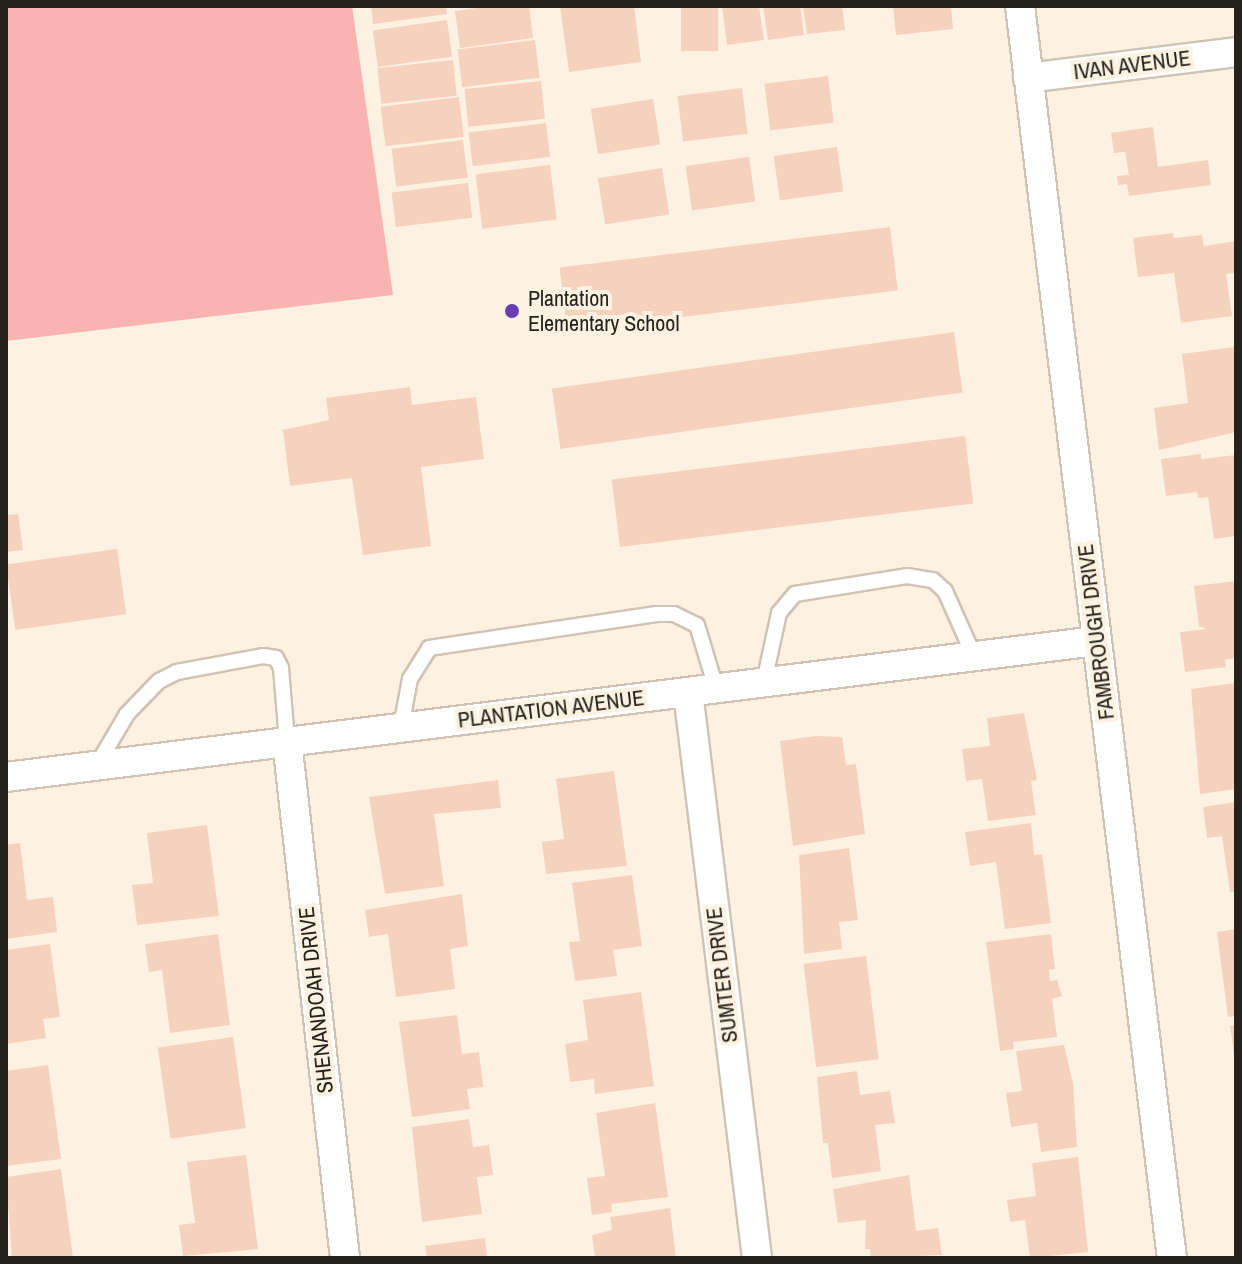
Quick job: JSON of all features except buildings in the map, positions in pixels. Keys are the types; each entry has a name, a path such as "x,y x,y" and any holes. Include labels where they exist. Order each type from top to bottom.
{"street":[{"name":"FAMBROUGH DRIVE","path":"1020,6 1172,1258"},
{"name":"IVAN AVENUE","path":"1028,78 1236,52"},
{"name":"PLANTATION AVENUE","path":"6,777 1097,641"},
{"name":"SUMTER DRIVE","path":"702,690 757,1258"},
{"name":"SHENANDOAH DRIVE","path":"287,741 345,1258"}],"lane":[{"path":"764,682 779,613 795,594 907,576 933,580 945,591 974,656"},
{"path":"401,727 410,679 429,648 656,614 674,614 697,625 702,690"},
{"path":"97,765 127,714 159,681 177,672 263,656 276,658 281,668 287,741"}],"shaded area":[{"path":"6,6 352,6 393,295 6,341"}],"place":[{"name":"Plantation Elementary School","path":"512,311"}]}
